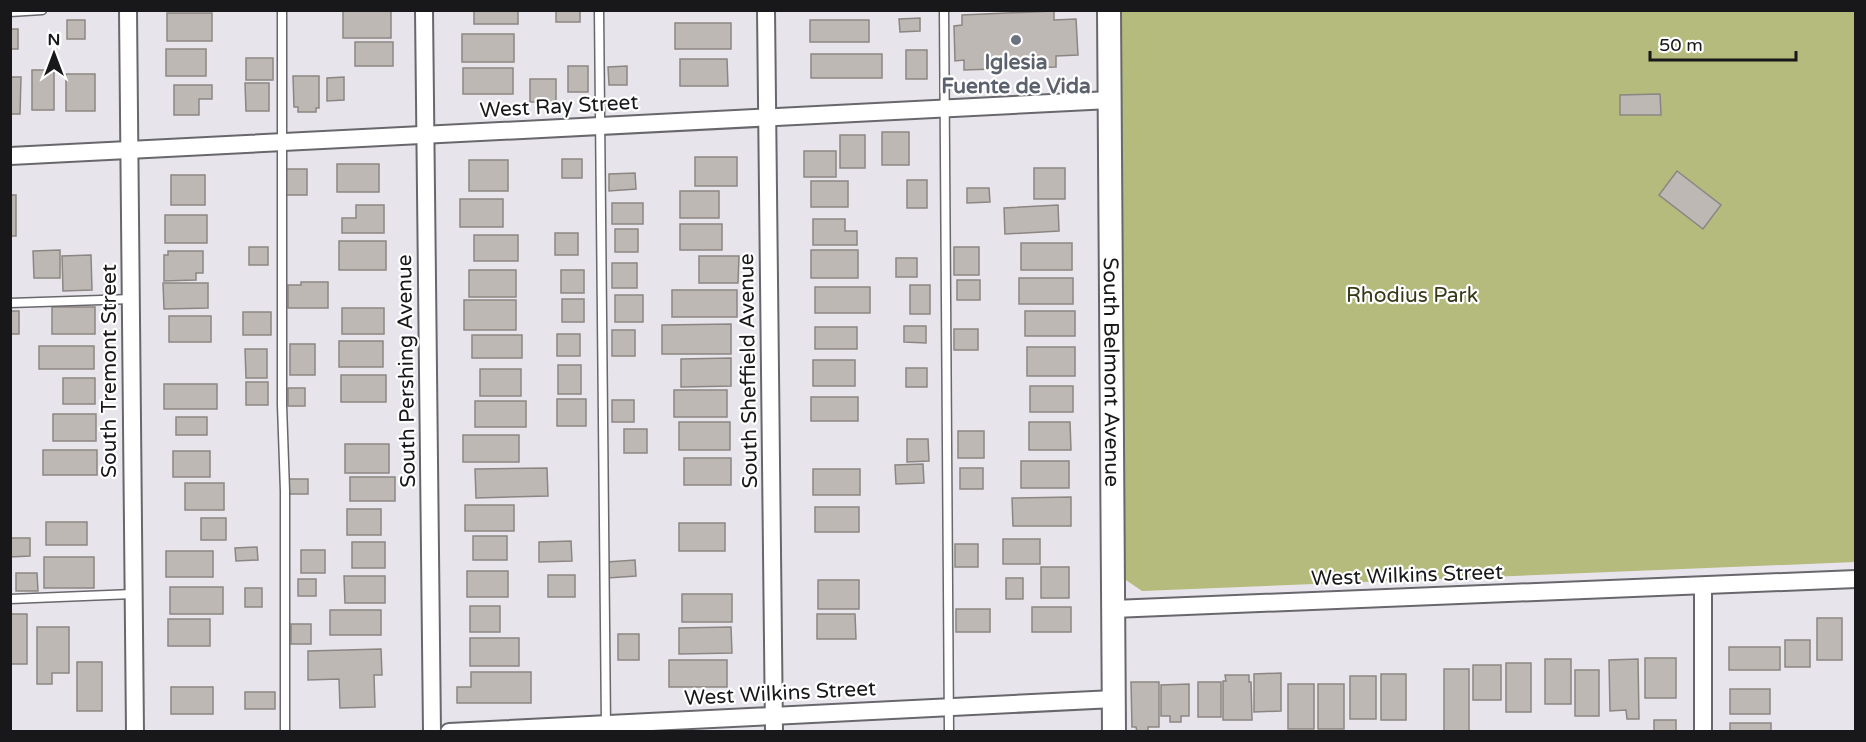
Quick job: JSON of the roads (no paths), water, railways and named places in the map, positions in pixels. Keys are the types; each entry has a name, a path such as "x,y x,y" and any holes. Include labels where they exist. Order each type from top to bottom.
{"main road":[{"name":"South Belmont Avenue","path":"1109,10 1114,732"}],"street":[{"name":"South Tremont Street","path":"128,10 135,732"},
{"name":"South Pershing Avenue","path":"424,10 432,732"},
{"name":"South Sheffield Avenue","path":"766,10 774,723"},
{"name":"West Ray Street","path":"10,156 1110,100"},
{"name":"West Wilkins Street","path":"1113,609 1856,579"},
{"path":"1703,586 1703,732"},
{"name":"West Wilkins Street","path":"449,732 774,723 949,707 1114,699"}],"lane":[{"path":"10,12 42,10"},
{"path":"282,10 285,732"},
{"path":"599,10 606,728"},
{"path":"944,10 949,732"},
{"path":"10,303 132,299"},
{"path":"10,599 133,594"}],"place":[{"name":"Iglesia Fuente de Vida","path":"1016,40"}],"park label":[{"name":"Rhodius Park","path":"1412,295"}]}
